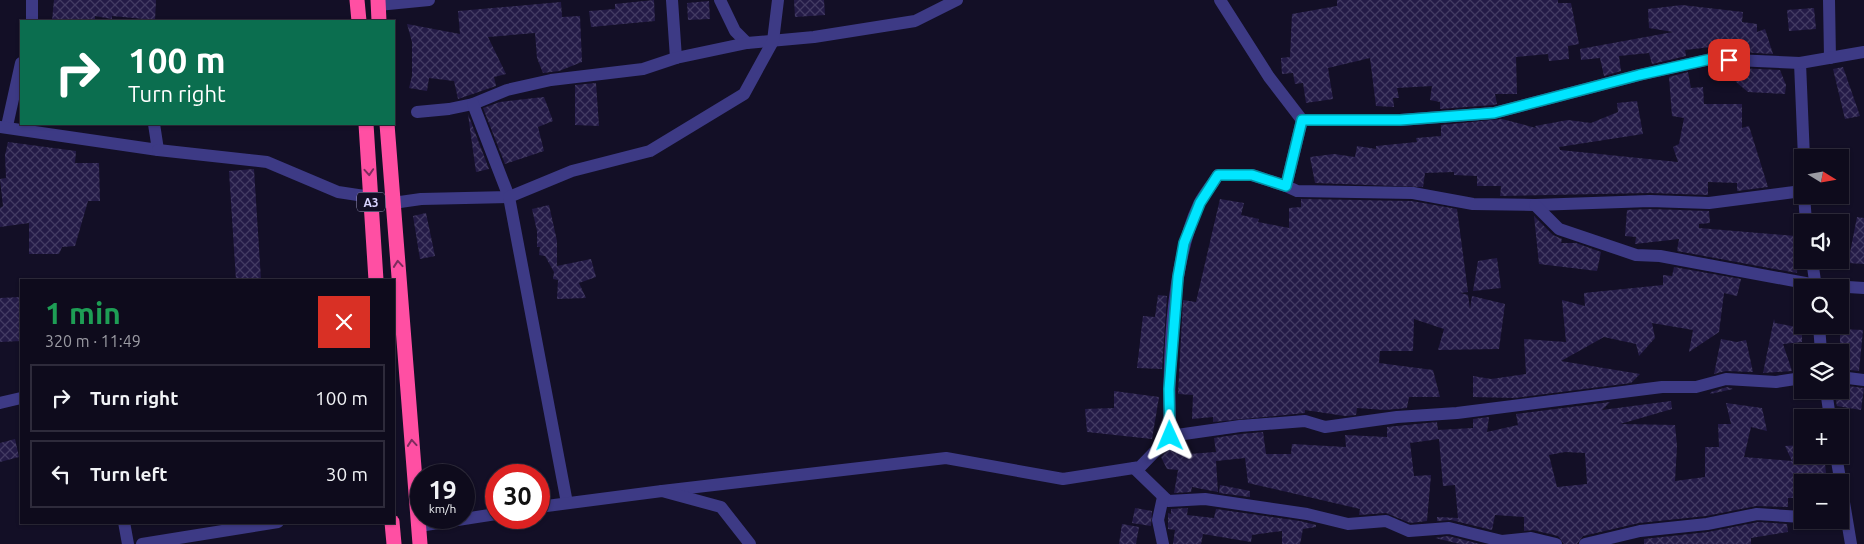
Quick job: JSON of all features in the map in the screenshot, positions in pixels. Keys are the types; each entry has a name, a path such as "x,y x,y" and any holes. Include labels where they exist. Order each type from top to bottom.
{"highway":[{"path":"357,0 359,20"},
{"path":"378,2 379,20"},
{"name":"A3","path":"366,125 376,279"},
{"name":"A3","path":"387,125 414,464"},
{"path":"392,524 394,544"},
{"name":"A3","path":"419,529 420,544"}],"street":[{"path":"32,0 32,20"},
{"path":"378,2 429,0"},
{"path":"672,0 676,58"},
{"path":"720,0 735,32 747,43"},
{"path":"393,203 421,199 509,197 572,171 650,151 744,94 773,41 778,0"},
{"path":"417,112 449,109 473,104 507,90 533,84 643,69 676,58 747,43 915,21 957,0"},
{"path":"1220,0 1269,77 1302,120"},
{"path":"1829,0 1830,58"},
{"path":"1302,120 1400,120 1494,113 1639,75 1711,59 1800,63 1864,52"},
{"path":"1800,63 1804,149"},
{"path":"20,67 4,126 158,150 267,162 338,192 370,197"},
{"path":"473,104 509,197 567,503"},
{"path":"1286,186 1302,120"},
{"path":"154,125 158,150"},
{"path":"1170,436 1169,389 1178,277 1184,243 1200,203 1218,175 1252,175 1297,191 1413,193 1473,204 1535,205 1650,201 1709,203 1794,192"},
{"path":"1535,205 1559,229 1636,255 1660,256 1794,282"},
{"path":"1849,287 1864,288"},
{"path":"550,505 946,458 1063,479 1140,467 1170,436 1240,426 1305,421 1325,427 1397,417 1457,413 1662,387 1696,387 1726,378 1776,382 1794,379"},
{"path":"1849,378 1864,380"},
{"path":"0,403 20,398"},
{"path":"1134,468 1168,502 1205,499 1307,514 1348,524 1386,521 1409,531 1449,528 1502,540 1531,538 1556,544"},
{"path":"662,491 721,507 750,544"},
{"path":"1163,497 1158,520 1163,544"},
{"path":"1585,544 1640,531 1707,524 1757,514 1794,516"},
{"path":"124,524 128,544"},
{"path":"142,544 266,524"},
{"path":"1847,529 1851,544"}],"building":[{"path":"54,0 156,0 155,20 112,16 112,19 95,16 95,20 52,20"},
{"path":"654,0 655,21 591,27 589,11 615,9 615,4"},
{"path":"794,0 824,0 825,15 795,17"},
{"path":"1337,0 1558,0 1558,3 1571,3 1579,44 1568,46 1569,59 1549,61 1548,54 1516,57 1517,94 1495,94 1497,104 1493,105 1440,109 1440,102 1430,100 1432,86 1397,88 1399,98 1393,98 1394,107 1376,106 1370,58 1328,68 1333,99 1306,103 1303,83 1295,84 1293,73 1282,74 1281,58 1290,57 1292,14 1337,6"},
{"path":"709,1 710,19 688,20 687,3"},
{"path":"561,2 562,17 580,16 582,62 559,71 543,73 537,58 535,33 488,37 506,74 494,77 496,86 458,99 454,81 429,78 427,91 409,88 412,76 412,42 407,24 460,34 458,11"},
{"path":"1682,5 1743,12 1742,22 1757,24 1757,32 1765,29 1773,54 1737,52 1738,44 1685,50 1686,56 1652,64 1649,53 1619,56 1621,71 1604,76 1600,58 1581,60 1580,49 1673,32 1649,28 1648,9"},
{"path":"1814,8 1816,29 1789,31 1787,10"},
{"path":"1843,67 1860,116 1845,119 1833,69"},
{"path":"1736,68 1780,70 1786,85 1785,94 1748,92 1736,82 1734,71"},
{"path":"1688,72 1691,88 1703,87 1704,104 1742,104 1742,128 1749,126 1768,187 1737,191 1737,183 1708,182 1708,195 1650,193 1500,196 1501,186 1477,186 1477,176 1454,175 1454,172 1425,173 1423,187 1315,183 1310,157 1334,154 1355,157 1357,146 1376,149 1376,146 1417,142 1416,138 1441,136 1441,125 1502,119 1536,128 1535,126 1568,120 1591,123 1618,112 1617,103 1637,101 1643,134 1559,147 1560,150 1678,162 1673,147 1679,144 1684,118 1672,116 1669,77"},
{"path":"596,83 599,126 575,125 575,85"},
{"path":"544,97 553,121 538,127 544,151 505,164 483,108 500,102"},
{"path":"468,114 489,169 476,172"},
{"path":"8,142 76,151 75,163 99,163 100,201 88,201 75,246 62,247 59,254 29,254 29,223 0,227 0,208 3,206 0,179 6,178 5,155"},
{"path":"254,169 261,279 236,279 229,171"},
{"path":"1220,199 1244,203 1241,215 1259,219 1258,222 1289,228 1289,208 1301,207 1301,199 1412,201 1457,209 1468,292 1460,293 1468,295 1470,309 1472,296 1505,304 1499,349 1438,350 1444,329 1414,319 1413,351 1380,351 1379,363 1433,370 1440,397 1409,397 1407,408 1385,410 1357,408 1356,415 1345,416 1305,410 1305,413 1213,422 1213,417 1192,419 1193,395 1178,394 1183,300 1196,302"},
{"path":"549,205 557,241 557,266 591,259 596,277 579,283 586,298 557,299 558,280 553,279 554,272 545,256 539,255 540,247 537,247 537,231 532,209"},
{"path":"1627,210 1709,211 1710,223 1699,224 1699,228 1794,236 1794,269 1797,269 1797,273 1677,251 1679,239 1635,244 1636,237 1625,236"},
{"path":"426,213 435,256 420,259 413,216"},
{"path":"1534,216 1553,235 1562,239 1561,243 1576,243 1601,252 1597,271 1539,264"},
{"path":"1857,217 1864,218 1864,264 1849,263"},
{"path":"1497,258 1501,288 1473,291 1478,261"},
{"path":"1674,267 1741,279 1737,296 1724,293 1719,332 1689,352 1693,330 1652,323 1655,338 1639,356 1636,344 1604,337 1561,361 1640,374 1631,383 1515,398 1473,397 1473,376 1491,379 1526,374 1524,339 1566,342 1562,300 1585,306 1584,293 1663,285 1663,275 1672,276"},
{"path":"1158,295 1167,296 1162,369 1137,368 1143,316 1155,317"},
{"path":"20,297 20,341 0,342 0,298"},
{"path":"1774,319 1775,323 1794,327 1794,334 1802,334 1802,342 1783,344 1792,371 1763,373"},
{"path":"1849,329 1863,330 1859,371 1849,370 1849,344 1840,344 1840,334 1849,334"},
{"path":"1721,339 1737,342 1746,340 1753,372 1726,371 1714,374"},
{"path":"1849,386 1864,388 1861,410 1837,406 1836,399 1849,399"},
{"path":"1727,387 1733,389 1710,394 1711,392"},
{"path":"1114,391 1159,397 1152,439 1087,432 1085,409 1114,408"},
{"path":"1671,401 1672,409 1620,424 1675,425 1677,446 1675,481 1705,477 1705,447 1719,447 1718,424 1731,424 1726,403 1762,408 1767,431 1751,427 1744,457 1792,461 1785,446 1794,445 1794,464 1825,464 1826,474 1794,474 1794,498 1788,498 1788,507 1756,506 1706,516 1639,523 1583,536 1577,544 1564,544 1558,536 1533,530 1524,531 1524,517 1495,515 1492,530 1451,520 1437,521 1437,517 1458,518 1455,485 1443,486 1439,439 1410,443 1414,476 1431,475 1427,521 1410,523 1386,513 1359,515 1360,509 1248,483 1245,458 1216,461 1218,492 1192,487 1191,492 1174,493 1178,470 1167,469 1161,457 1174,444 1186,442 1188,454 1216,452 1214,438 1263,432 1266,454 1291,454 1292,444 1346,447 1345,435 1387,437 1387,427 1437,422 1438,430 1473,428 1473,419 1489,417 1487,432 1518,425 1516,414 1610,402 1602,410","holes":["1565,452 1585,453 1587,484 1557,487 1549,455"]},
{"path":"15,439 19,457 0,462 0,443"},
{"path":"1220,485 1250,491 1250,497 1219,493"},
{"path":"1135,508 1152,511 1151,526 1132,523"},
{"path":"1188,508 1187,515 1214,518 1216,509 1300,521 1316,525 1316,527 1303,529 1300,544 1282,544 1282,531 1252,535 1251,542 1203,534 1201,544 1173,544 1175,530 1168,529 1168,513 1171,514 1171,509"},
{"path":"1758,522 1787,524 1788,532 1751,538 1751,544 1644,544 1644,539 1708,532"},
{"path":"1122,524 1139,527 1136,544 1119,544"},
{"path":"1448,536 1480,544 1460,544 1435,538"}],"route":[{"path":"1170,436 1169,389 1178,277 1184,243 1200,203 1218,175 1252,175 1286,186 1302,120 1400,120 1494,113 1639,75 1711,59 1729,60"}]}
